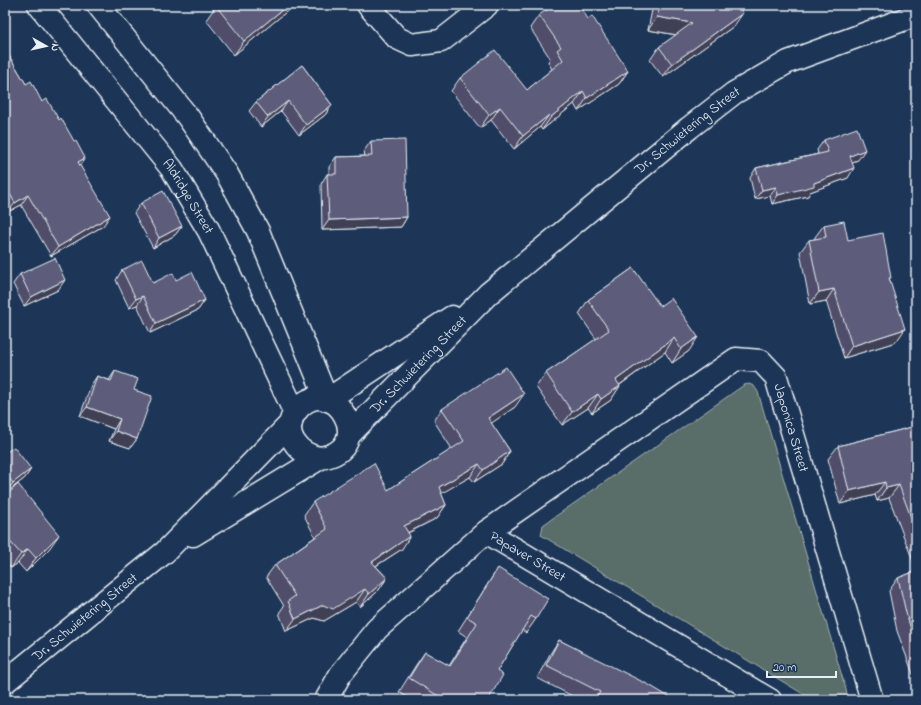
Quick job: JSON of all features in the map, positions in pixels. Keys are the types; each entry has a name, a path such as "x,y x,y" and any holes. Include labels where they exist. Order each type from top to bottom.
{"street":[{"name":"Aldridge Street","path":"40,5 172,169 209,231 293,418"},
{"path":"98,5 188,117 227,174 258,232 327,400"},
{"path":"368,5 397,38 412,45 441,41 487,5"},
{"name":"Dr. Schwietering Street","path":"349,435 488,294 689,128 734,93 788,62 916,15"},
{"name":"Dr. Schwietering Street","path":"327,400 488,294"},
{"name":"Japonica Street","path":"486,532 736,359 761,361 776,377 872,700"},
{"path":"318,399 327,400 336,403 343,409 350,426 349,435 345,444 339,451 330,456 320,458 310,456 301,451 294,443 291,433 293,418 301,406 309,401 318,399"},
{"name":"Dr. Schwietering Street","path":"5,682 165,552 293,418"},
{"name":"Dr. Schwietering Street","path":"165,552 320,458"},
{"name":"Papaver Street","path":"326,700 340,675 377,629 486,532 741,693 770,700"}],"green space":[{"path":"749,384 754,386 758,392 849,700 813,700 541,535 543,525 744,385"}],"building":[{"path":"288,5 244,41 216,6"},
{"path":"554,5 579,5 588,19 592,16 628,71 587,98 583,91 551,117 549,115 523,136 500,107 489,115 460,78 495,50 527,90 563,60 557,50 561,47 539,15"},
{"path":"660,5 738,5 743,13 672,64 659,47 692,23 657,17"},
{"path":"5,49 26,84 31,81 42,102 47,99 59,120 61,118 74,141 76,141 85,158 78,162 110,216 58,247 28,195 15,203 5,185"},
{"path":"302,65 332,105 306,125 288,101 268,117 256,102"},
{"path":"857,128 865,150 850,156 854,168 814,183 814,186 778,195 776,187 762,190 756,168 828,152 824,140"},
{"path":"405,140 407,217 329,220 327,174 336,174 336,157 372,156 371,141"},
{"path":"163,191 182,226 159,238 141,203"},
{"path":"844,221 848,240 883,233 891,278 889,278 905,329 852,346 834,289 819,292 809,240 826,237 824,225"},
{"path":"55,258 65,280 31,297 20,274"},
{"path":"142,260 153,283 173,273 176,280 192,272 205,300 156,323 143,296 136,299 122,270"},
{"path":"633,268 660,306 671,298 698,337 681,349 674,338 616,380 620,386 601,399 598,394 572,412 546,373 609,330 588,300"},
{"path":"506,367 524,394 488,418 510,451 483,470 479,464 439,487 446,505 404,526 410,536 372,562 387,578 369,594 365,589 333,609 323,605 295,619 288,601 295,596 275,565 327,529 313,502 374,463 388,490 464,441 442,409"},
{"path":"115,371 138,379 134,390 152,396 137,439 116,431 120,419 87,407 97,376 111,381"},
{"path":"916,426 916,531 899,485 886,488 885,482 849,491 838,446"},
{"path":"14,447 31,469 13,483 5,473 5,453"},
{"path":"18,484 59,535 36,558 28,549 21,554 5,536 5,497"},
{"path":"498,568 548,599 536,619 531,616 497,671 503,675 488,700 445,700 409,678 425,652 450,666 477,623 467,617"},
{"path":"916,571 916,643 907,617 898,578"},
{"path":"559,640 649,685 674,700 595,700 600,692 546,665"}]}
